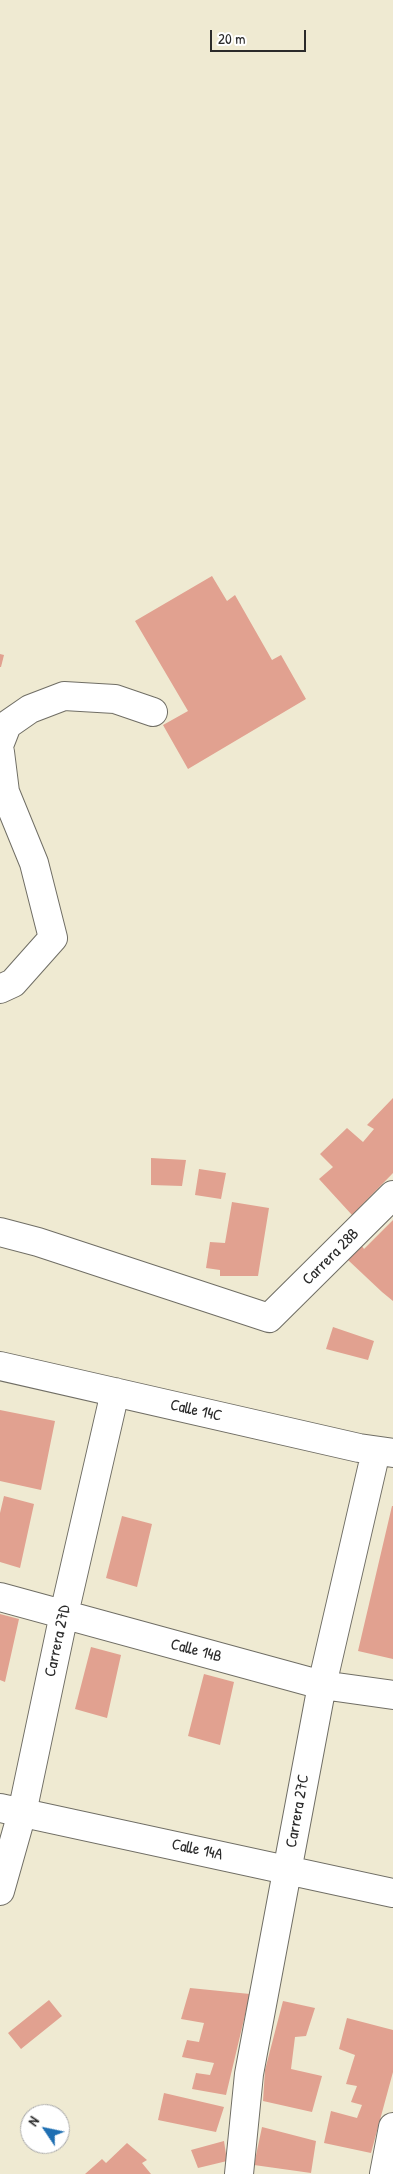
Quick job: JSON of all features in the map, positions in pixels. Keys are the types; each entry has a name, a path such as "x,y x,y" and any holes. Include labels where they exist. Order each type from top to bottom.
{"street":[{"path":"0,743 7,725 30,709 64,696 115,699 153,712"},
{"path":"0,752 5,792 34,863 53,938 14,983 0,989"},
{"name":"Carrera 28B","path":"0,1232 38,1242 269,1318 393,1195"},
{"name":"Calle 14C","path":"0,1366 385,1452"},
{"name":"Carrera 27D","path":"1,1891 11,1810 64,1614 115,1392"},
{"name":"Carrera 27C","path":"239,2174 249,2074 322,1685 385,1452"},
{"name":"Calle 14B","path":"0,1597 322,1685 393,1695"},
{"name":"Calle 14A","path":"11,1810 393,1893"},
{"path":"384,2174 393,2127"}],"building":[{"path":"212,576 227,601 235,595 272,660 281,655 306,699 188,769 163,725 188,711 135,621"},
{"path":"0,654 4,655 1,667 0,667"},
{"path":"393,1098 393,1173 352,1215 319,1179 333,1167 320,1154 347,1128 363,1142 374,1129 367,1125"},
{"path":"151,1158 186,1160 182,1186 151,1185"},
{"path":"199,1169 226,1173 221,1199 195,1195"},
{"path":"232,1202 269,1208 258,1276 220,1276 220,1270 206,1268 210,1242 225,1243"},
{"path":"393,1220 393,1301 348,1260 362,1246 364,1249"},
{"path":"333,1327 374,1341 368,1360 326,1349"},
{"path":"0,1410 55,1421 41,1490 0,1481"},
{"path":"4,1496 34,1504 20,1568 0,1562 0,1513"},
{"path":"393,1506 393,1659 358,1651"},
{"path":"122,1516 152,1524 137,1587 106,1578"},
{"path":"0,1614 19,1619 5,1682 0,1680"},
{"path":"91,1647 121,1655 107,1718 75,1709"},
{"path":"204,1674 234,1682 220,1745 188,1736"},
{"path":"190,1988 250,1994 226,2095 192,2089 196,2073 210,2075 214,2063 182,2057 187,2040 199,2042 204,2023 181,2019"},
{"path":"49,2000 62,2016 21,2049 8,2033"},
{"path":"283,2001 315,2008 306,2036 295,2037 291,2069 322,2076 312,2112 263,2101 265,2070"},
{"path":"347,2018 393,2030 393,2072 371,2153 324,2143 331,2111 357,2118 362,2105 351,2102 357,2086 346,2084 355,2055 339,2049"},
{"path":"164,2093 224,2107 216,2132 158,2120"},
{"path":"262,2127 316,2141 311,2173 254,2165"},
{"path":"224,2141 227,2161 198,2168 191,2150"},
{"path":"127,2143 147,2160 142,2163 151,2174 85,2174 102,2159 106,2163"}]}
